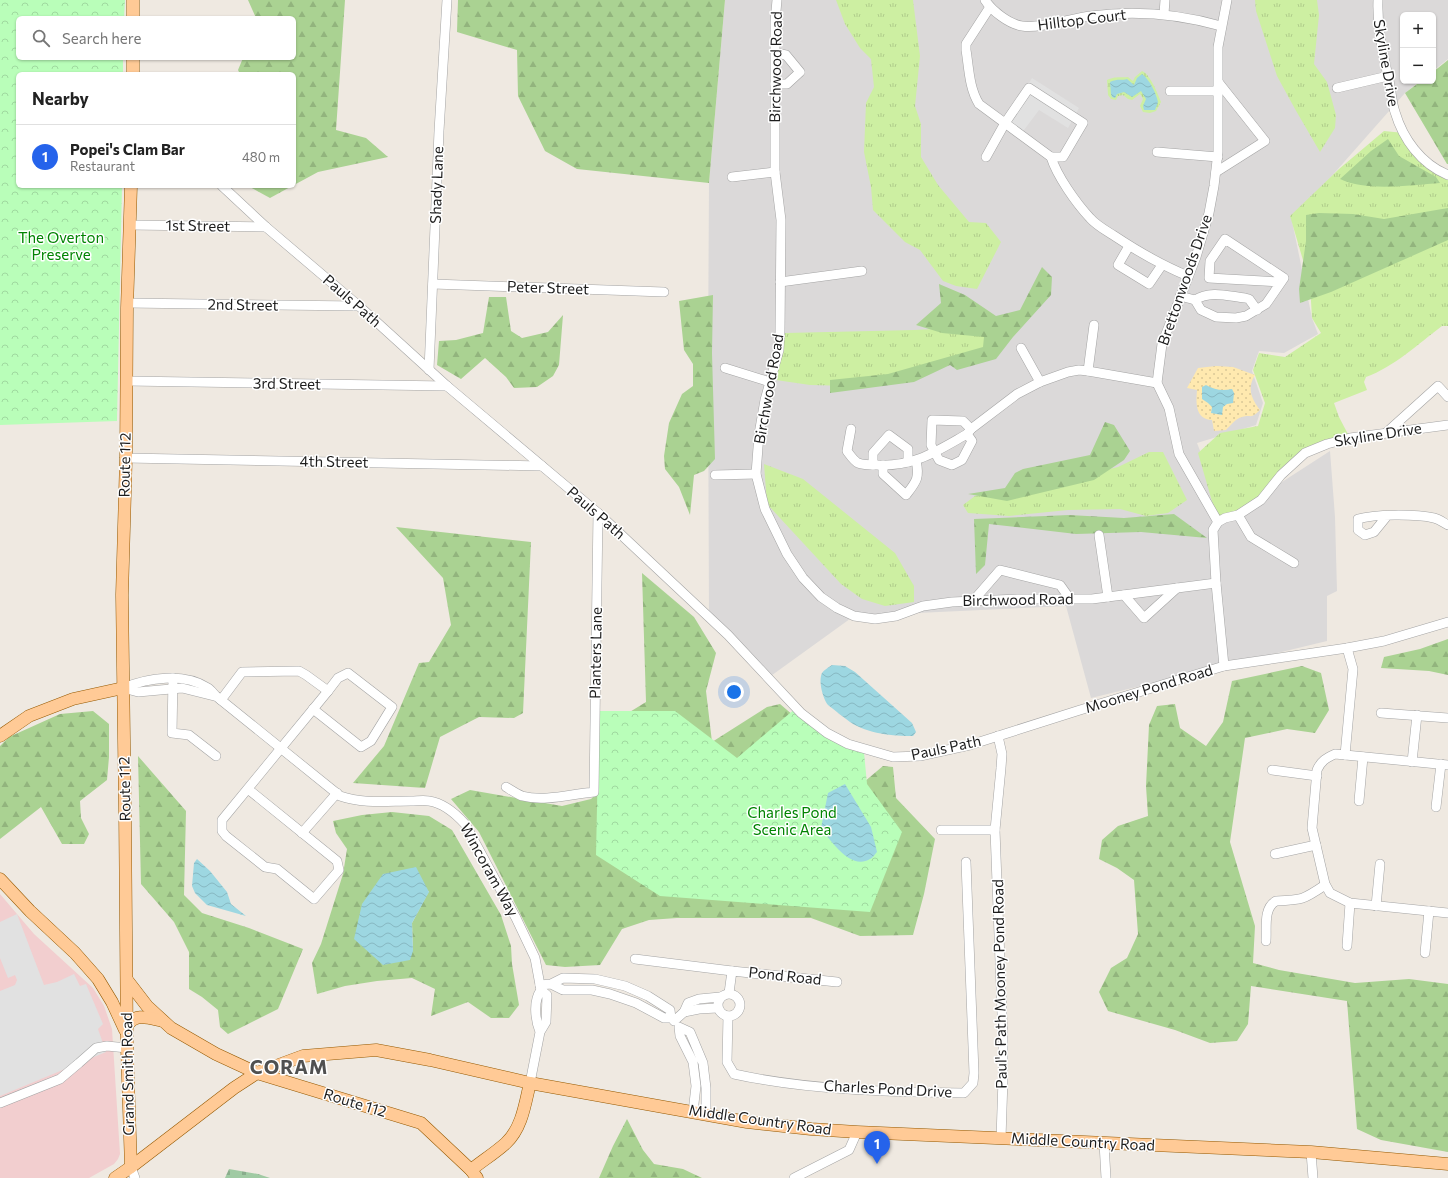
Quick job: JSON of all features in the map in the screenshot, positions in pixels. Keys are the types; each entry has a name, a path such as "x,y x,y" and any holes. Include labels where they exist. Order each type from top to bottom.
{"main road":[{"path":"133,0 133,16"},
{"path":"133,60 133,72"},
{"name":"Route 112","path":"131,188 127,303 126,458 122,595 127,980 147,1006 171,1028 216,1054 258,1073 421,1123 474,1174"},
{"path":"0,736 29,716 73,699 123,688"},
{"path":"0,879 30,911 75,953 98,979 127,1031"},
{"name":"Grand Smith Road","path":"127,980 127,1048 133,1173"},
{"path":"127,1031 130,1022 137,1017 164,1022"},
{"name":"Middle Country Road","path":"115,1178 133,1173 234,1088 258,1073 303,1056 376,1050 430,1060 530,1083 693,1112 811,1129 1311,1152 1448,1164"},
{"path":"474,1174 506,1143 514,1133 520,1121 530,1083"}],"street":[{"name":"Shady Lane","path":"430,370 447,0"},
{"name":"Birchwood Road","path":"777,0 775,22 775,172 781,220 780,331 778,350 765,400 759,434 756,474 765,509 787,554 803,578 821,597 837,608 854,616 876,619 896,616 923,606 952,602 1092,599 1216,583"},
{"path":"1164,14 1165,0"},
{"name":"Brettonwoods Drive","path":"1157,383 1162,344 1196,257 1209,213 1218,156 1218,47 1227,0"},
{"name":"Skyline Drive","path":"1378,0 1378,24 1381,45 1395,112 1413,149 1426,162 1448,175"},
{"name":"Hilltop Court","path":"1005,123 979,104 974,97 969,73 966,44 988,4 1014,23 1029,26 1099,15 1149,13 1199,20 1221,26"},
{"path":"775,84 786,84 800,72 786,55 776,53"},
{"path":"1337,88 1388,76"},
{"path":"1170,91 1219,87 1265,141 1216,172"},
{"path":"986,157 1005,123 1029,88 1083,123 1063,157 1051,157 1005,123"},
{"path":"1157,152 1218,156"},
{"path":"1051,157 1053,165 1064,183 1091,219 1129,246 1162,265 1188,276"},
{"path":"732,176 775,172"},
{"name":"Pauls Path","path":"224,188 266,227 359,306 447,386 598,513 728,636 801,713 827,733 848,744 893,757 920,756 970,745 998,736"},
{"name":"1st Street","path":"130,225 266,227"},
{"path":"1180,296 1195,300 1201,310 1216,317 1236,318 1246,316 1266,304 1284,278 1225,239 1210,261 1209,278 1281,282"},
{"path":"1129,246 1118,265 1149,284 1162,265"},
{"path":"1196,257 1210,261"},
{"path":"780,282 862,271"},
{"name":"Peter Street","path":"433,284 664,292"},
{"path":"1195,300 1209,294 1245,298 1249,300 1257,310"},
{"name":"2nd Street","path":"127,303 359,306"},
{"path":"1088,371 1094,325"},
{"path":"1021,348 1040,382"},
{"path":"725,368 770,382"},
{"path":"851,429 847,452 858,463 883,465 912,461 935,452 969,431 1018,394 1040,382 1068,372 1079,370 1088,371 1157,383 1169,408 1180,454 1218,522"},
{"name":"3rd Street","path":"127,381 447,386"},
{"path":"1387,432 1438,386 1448,397"},
{"path":"932,420 963,421 969,431 972,441 962,460 952,465 939,460 931,445 932,420"},
{"name":"Skyline Drive","path":"1238,515 1261,500 1281,475 1305,453 1327,444 1350,438 1448,425"},
{"path":"873,465 873,453 889,435 908,449 912,461 918,470 917,481 906,495 883,474 883,465"},
{"name":"4th Street","path":"126,458 542,466"},
{"path":"715,475 756,474"},
{"name":"Planters Lane","path":"506,787 522,796 536,798 550,798 594,792 598,513"},
{"path":"1224,666 1216,583 1213,530 1218,522 1225,518 1238,515 1251,538 1294,563"},
{"path":"1387,516 1435,518 1448,525"},
{"path":"1099,535 1108,597"},
{"path":"973,601 1000,570 1060,585 1070,600"},
{"path":"1124,595 1144,618 1178,588"},
{"name":"Mooney Pond Road","path":"998,736 1224,666 1347,648 1384,641 1448,622"},
{"path":"1345,755 1353,669 1347,648"},
{"path":"219,698 242,672 299,671 328,691"},
{"path":"248,789 337,861 339,870 314,899 277,869 265,867 226,836 222,831 222,820 338,678 348,673 392,707 372,741 361,747 313,709"},
{"name":"Wincoram Way","path":"123,688 137,682 165,678 194,681 208,688 337,793 353,800 429,801 442,805 458,816 465,824 516,918 535,958 541,987 547,996 546,1022 540,1032 530,1083"},
{"path":"173,678 172,733 189,735 216,756"},
{"name":"Wincoram Way","path":"123,688 138,692 182,688 219,698"},
{"path":"1381,712 1448,718"},
{"path":"1412,762 1418,715"},
{"path":"941,830 994,830 1002,754 998,736"},
{"path":"1436,807 1445,765 1335,754 1326,758 1320,765 1317,776 1312,822 1326,886 1330,893 1350,903 1448,913"},
{"path":"1359,801 1363,757"},
{"path":"1272,770 1317,776"},
{"path":"302,833 337,793"},
{"name":"Paul's Path Mooney Pond Road","path":"994,830 1003,1040 1001,1138"},
{"path":"1275,854 1316,845"},
{"name":"Charles Pond Drive","path":"728,1016 727,1062 734,1074 753,1078 826,1087 964,1093 973,1083 974,1073 966,862"},
{"path":"1376,906 1380,864"},
{"path":"1266,941 1268,910 1273,902 1303,899 1326,886"},
{"path":"1347,946 1350,903"},
{"path":"1425,954 1429,911"},
{"name":"Pond Road","path":"635,959 837,982"},
{"name":"Pond Road","path":"729,993 732,971"},
{"path":"541,987 551,984 563,990 592,990 610,994 636,1003 664,1018 675,1022 690,1032 703,1063 706,1088 706,1114"},
{"path":"675,1022 684,1012 688,1003 699,999 720,997 729,993 734,994 737,998 740,1004 740,1010 735,1014 728,1016 722,1014 717,1008 717,1002 720,997"},
{"path":"684,1012 717,1008"},
{"path":"675,1022 693,1062 696,1086 693,1112"},
{"path":"0,1103 60,1079 96,1048 107,1046 127,1048"},
{"path":"794,1178 849,1150 857,1132"},
{"path":"1104,1143 1106,1178"},
{"path":"1311,1152 1313,1178"}],"shaded area":[{"path":"725,0 1448,0 1448,59 1436,69 1436,12 1400,12 1400,84 1416,84 1405,93 1292,221 1312,318 1318,334 1284,353 1259,351 1252,371 1263,403 1256,425 1197,443 1226,518 1330,451 1335,517 1337,591 1327,596 1327,641 1091,698 1066,606 854,616 768,678 709,618 709,183"},
{"path":"1032,78 1079,108 1068,128 1039,110 1021,134 1005,123"},
{"path":"0,894 34,934 93,988 104,1006 112,1029 120,1154 114,1164 89,1178 0,1178"},
{"path":"17,914 44,985 57,982 74,974 80,986 86,984 103,1024 98,1029 106,1052 0,1096 0,991 15,985 17,980 15,975 8,978 0,958 0,922"}],"green space":[{"name":"The Overton Preserve","path":"0,0 125,0 124,16 16,16 16,60 123,60 123,72 16,72 16,188 122,188 117,421 0,425"},
{"path":"248,0 345,0 336,130 366,138 388,157 318,172 296,184 296,72 239,72 238,70 242,60 296,60 296,16 255,16"},
{"path":"458,0 725,0 709,183 577,169 545,151 518,96 517,50 457,32"},
{"path":"836,0 913,0 920,56 915,106 921,124 921,157 938,185 969,222 986,223 1001,242 977,289 956,286 943,281 920,250 905,242 873,210 871,187 864,152 866,103 874,87 871,59 860,48 845,24"},
{"path":"1255,0 1317,0 1319,15 1314,64 1327,82 1336,115 1335,128 1320,152 1277,76 1256,11"},
{"path":"1448,60 1448,164 1405,93 1417,84 1436,84 1436,70"},
{"path":"1142,71 1151,80 1161,102 1156,111 1150,113 1143,112 1140,106 1143,99 1140,94 1132,100 1123,95 1118,96 1116,100 1111,99 1108,95 1107,80 1128,77 1133,81"},
{"path":"1384,131 1404,133 1413,149 1448,175 1448,326 1442,326 1396,361 1366,377 1364,382 1367,390 1334,403 1339,417 1350,438 1305,453 1261,500 1218,522 1198,453 1220,433 1258,426 1265,403 1253,370 1259,353 1285,357 1321,333 1312,318 1310,284 1290,216 1339,169"},
{"path":"1388,139 1399,156 1436,177 1440,183 1376,187 1351,183 1340,179 1371,151"},
{"path":"252,188 288,188 270,198"},
{"path":"1448,208 1448,240 1331,292 1300,303 1299,289 1306,241 1306,215 1319,213 1353,214 1384,219"},
{"path":"1042,267 1052,277 1051,295 1013,337 996,359 957,370 950,365 914,382 830,393 830,380 888,374 983,347 984,337 942,333 916,325 941,303 939,284 965,295 996,316 1020,310"},
{"path":"713,295 712,353 715,459 704,471 694,475 690,515 679,487 665,469 664,456 669,423 682,394 693,386 693,364 684,350 679,301"},
{"path":"489,297 506,297 511,331 522,338 548,332 563,315 559,365 553,376 537,387 514,388 506,377 485,358 461,379 437,365 439,341 456,340 483,333"},
{"path":"976,327 991,330 992,348 851,386 810,385 776,380 785,333"},
{"path":"1105,422 1114,425 1130,451 1124,460 1094,480 1007,501 968,494 1005,488 1015,473 1023,469 1090,455"},
{"path":"1149,452 1163,452 1187,500 1168,513 1146,516 1120,509 1068,510 1009,516 968,513 963,505 975,496 1024,490 1118,467"},
{"path":"764,464 803,479 895,553 914,586 914,602 885,606 862,599 841,584 767,504"},
{"path":"1174,514 1207,538 1141,532 1076,534 989,524 985,565 976,574 974,519 1069,515 1124,518"},
{"path":"396,527 531,542 523,713 514,718 479,717 440,737 425,788 353,783 384,746 419,663 429,662 451,625 443,578"},
{"path":"642,573 694,617 716,653 706,691 712,742 767,707 780,704 821,739 864,782 883,766 893,767 896,798 935,839 924,894 913,935 860,936 811,918 677,918 649,920 622,929 600,965 565,967 546,965 479,832 451,799 470,790 562,806 591,799 598,792 615,721 646,702"},
{"path":"1448,639 1448,675 1429,671 1381,668 1384,657 1420,649"},
{"path":"1302,666 1321,673 1329,710 1315,733 1287,729 1245,738 1230,842 1255,926 1253,963 1279,970 1355,983 1409,979 1448,984 1448,1152 1381,1140 1357,1129 1347,1001 1251,986 1248,1024 1237,1041 1210,1043 1175,1030 1108,1011 1099,992 1111,968 1127,958 1138,934 1134,880 1117,868 1099,859 1102,840 1118,826 1148,816 1146,786 1149,725 1157,706 1175,704 1180,728 1206,746 1223,722 1232,681"},
{"name":"Charles Pond Scenic Area","path":"796,708 864,752 867,784 902,832 870,912 660,896 596,855 599,711 675,711 737,758"},
{"path":"93,711 109,724 109,757 107,780 80,801 81,818 89,834 84,844 62,844 41,807 0,839 0,746 9,737 60,714"},
{"path":"138,756 186,811 184,895 202,913 249,928 303,949 278,1009 228,1034 220,1027 218,1010 189,989 189,952 174,922 141,884"},
{"path":"392,812 429,816 452,830 501,915 511,946 512,964 519,1005 509,1018 491,1018 468,1002 431,1016 435,989 412,978 345,986 317,994 312,963 321,944 343,874 347,849 336,833 333,821 362,815","holes":["429,891 412,923 413,951 362,904"]},
{"path":"627,1119 643,1150 654,1164 683,1169 702,1178 599,1178"},
{"path":"229,1169 258,1174 270,1178 225,1178"}],"sand":[{"path":"1216,366 1233,367 1255,375 1251,384 1251,393 1260,410 1253,416 1245,416 1238,419 1226,430 1214,431 1212,420 1202,417 1198,410 1197,390 1187,388 1198,368"}],"water":[{"path":"1142,74 1150,83 1156,95 1158,102 1155,110 1144,110 1143,106 1146,99 1141,91 1132,97 1124,92 1117,94 1115,98 1112,97 1110,82 1127,79 1134,85 1137,78"},
{"path":"1206,385 1219,390 1232,389 1234,393 1233,403 1227,404 1223,407 1222,415 1211,413 1212,407 1202,399 1202,387"},
{"path":"832,665 845,666 855,672 912,723 916,732 913,736 897,736 873,732 850,722 828,705 824,699 821,676 823,672"},
{"path":"845,784 871,827 877,852 873,857 863,862 849,858 842,853 821,828 828,793"},
{"path":"197,859 210,871 227,892 231,904 246,916 207,905 195,893 192,886 194,863"},
{"path":"416,867 429,892 412,923 413,951 410,960 383,965 354,939 362,904 383,874"}],"place":[{"name":"Popei's Clam Bar","path":"877,1164"}],"district":[{"name":"CORAM","path":"289,1067"}]}
